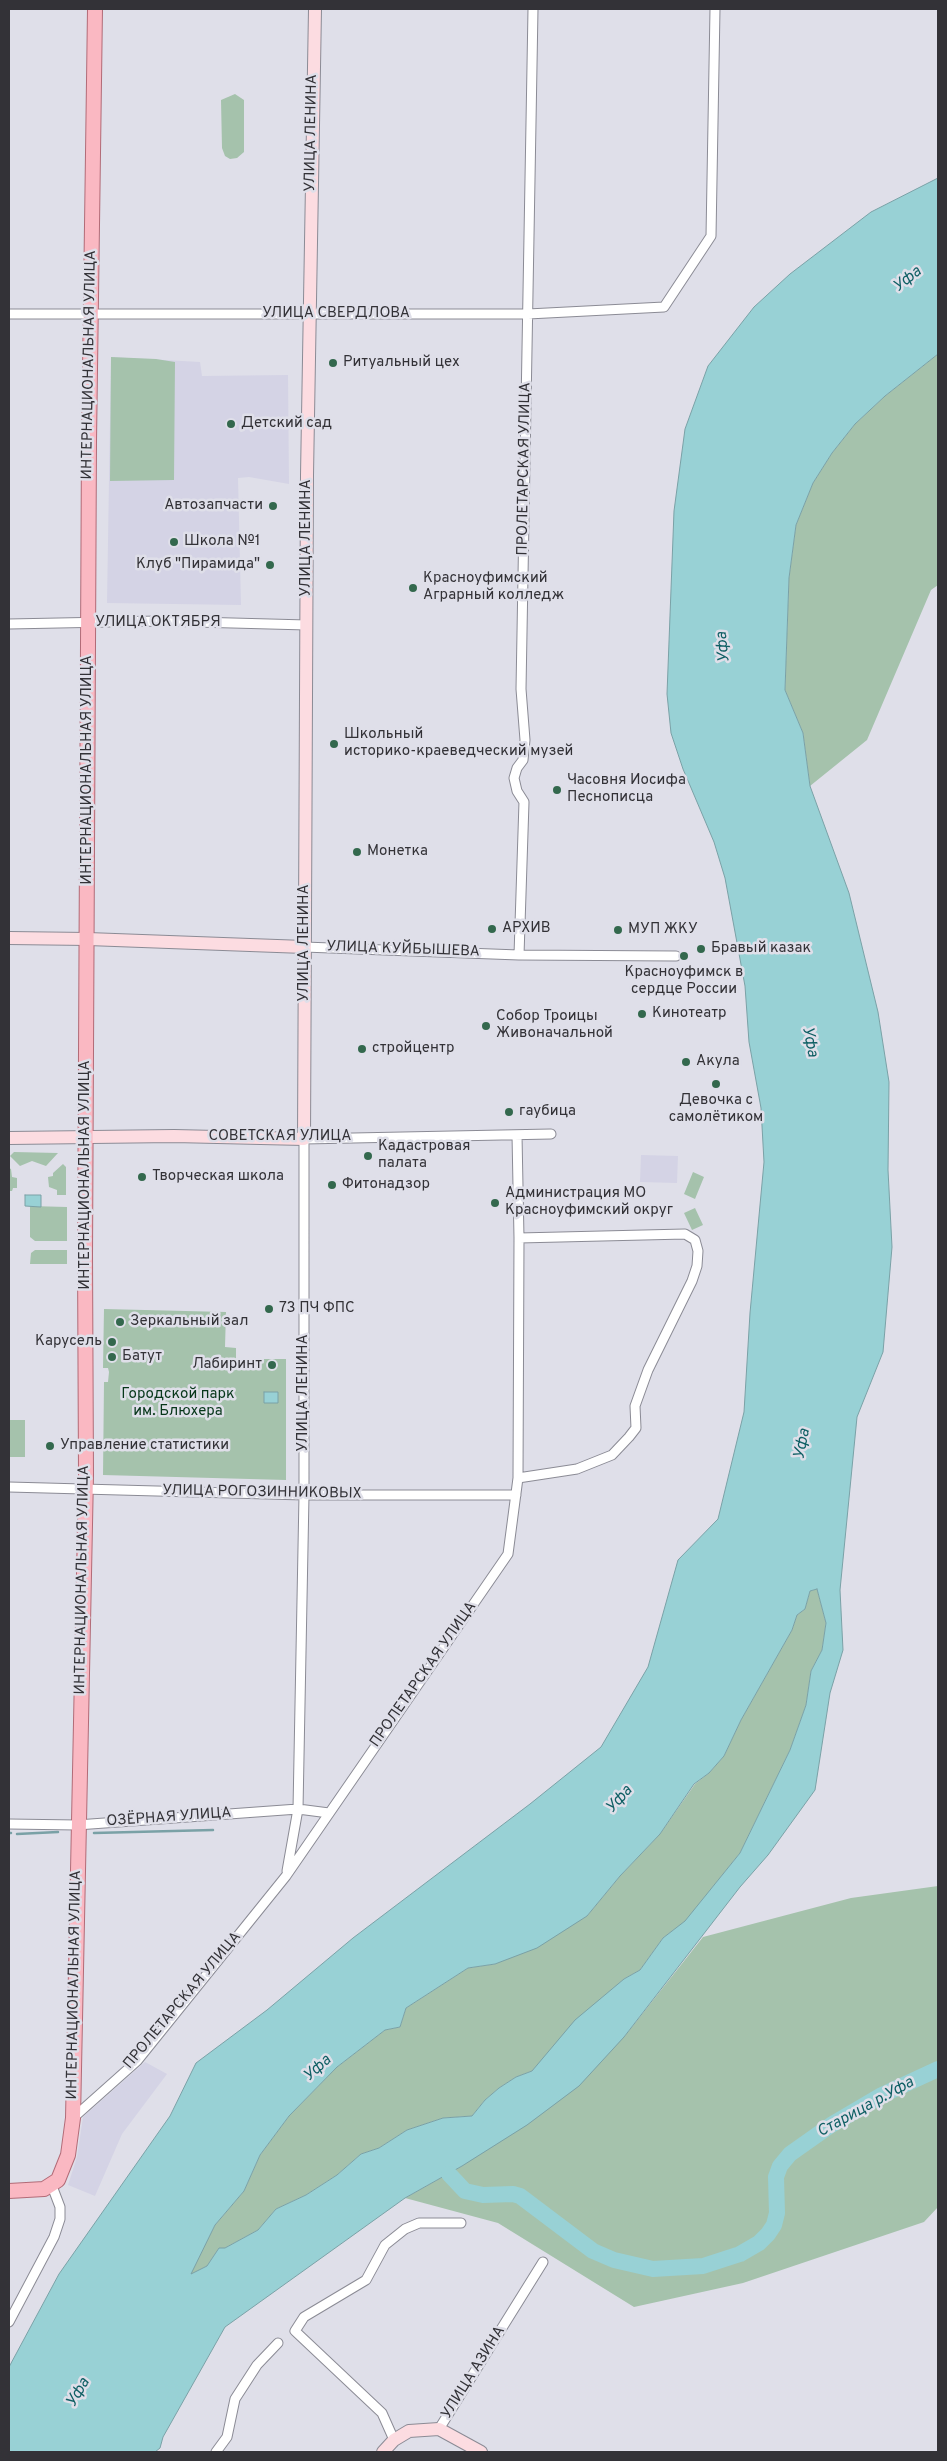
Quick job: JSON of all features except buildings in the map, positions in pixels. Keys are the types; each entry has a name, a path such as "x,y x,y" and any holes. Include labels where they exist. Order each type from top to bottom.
{"main road":[{"name":"ИНТЕРНАЦИОНАЛЬНАЯ УЛИЦА","path":"52,2186 62,2174 66,2164 73,2118 77,1825 85,1490 90,315 95,9"},
{"name":"УЛИЦА ЛЕНИНА","path":"304,1139 309,314 314,9"},
{"name":"УЛИЦА КУЙБЫШЕВА","path":"9,938 304,947"},
{"name":"СОВЕТСКАЯ УЛИЦА","path":"9,1138 174,1136 304,1139"},
{"path":"9,2191 35,2191 52,2186"},
{"path":"439,2429 481,2452"},
{"name":"УЛИЦА АЗИНА","path":"383,2452 394,2440 409,2431 439,2429"}],"street":[{"name":"ПРОЛЕТАРСКАЯ УЛИЦА","path":"520,955 524,802 514,778 517,768 523,760 525,740 521,688 533,9"},
{"name":"УЛИЦА СВЕРДЛОВА","path":"9,314 528,314 664,307 711,236 715,9"},
{"name":"УЛИЦА ОКТЯБРЯ","path":"9,624 158,622 307,624"},
{"name":"УЛИЦА КУЙБЫШЕВА","path":"304,947 520,955 676,956"},
{"name":"СОВЕТСКАЯ УЛИЦА","path":"304,1139 551,1134"},
{"name":"ПРОЛЕТАРСКАЯ УЛИЦА","path":"73,2118 137,2061 286,1876 508,1554 518,1478 519,1238 517,1135"},
{"name":"УЛИЦА ЛЕНИНА","path":"286,1876 298,1809 304,1495 304,1139"},
{"path":"518,1478 577,1469 612,1454 629,1437 636,1428 635,1406 648,1370 695,1273 698,1252 692,1238 685,1234 519,1238"},
{"name":"УЛИЦА РОГОЗИННИКОВЫХ","path":"9,1487 304,1495 516,1495"},
{"name":"ОЗЁРНАЯ УЛИЦА","path":"9,1824 77,1825 298,1809 329,1813"},
{"path":"9,2322 54,2237 60,2219 60,2207 52,2186"},
{"path":"394,2440 382,2413 295,2331 304,2317 366,2280 385,2245 404,2229 419,2223 461,2223"},
{"name":"УЛИЦА АЗИНА","path":"439,2429 543,2262"},
{"path":"216,2452 227,2437 235,2400 257,2365 278,2343"}],"shaded area":[{"name":"Школа №1","path":"111,357 200,362 202,376 288,375 289,484 249,477 238,478 241,605 107,603"},
{"path":"641,1155 678,1156 677,1183 640,1182"},
{"path":"145,2062 167,2074 122,2134 95,2196 68,2185 77,2157 83,2117"}],"green space":[{"path":"235,94 244,100 244,152 237,158 230,159 225,156 222,148 221,100"},
{"path":"938,354 938,585 931,590 867,740 810,786 803,733 785,690 789,578 796,525 813,483 832,453 855,424 885,396"},
{"path":"111,357 156,359 175,362 174,480 110,481"},
{"path":"14,1152 58,1153 46,1166 32,1161 20,1166 10,1156"},
{"path":"63,1164 66,1167 66,1195 57,1195 57,1190 49,1187 48,1177 53,1176 53,1173"},
{"path":"9,1168 11,1169 12,1177 17,1178 17,1188 13,1188 12,1191 9,1191"},
{"path":"693,1172 704,1177 695,1199 684,1194"},
{"path":"30,1206 67,1207 67,1241 35,1241 30,1237"},
{"path":"695,1208 703,1225 692,1230 684,1213"},
{"path":"35,1250 67,1250 67,1264 30,1264 31,1253"},
{"name":"Городской парк им. Блюхера","path":"104,1309 226,1312 225,1347 236,1348 236,1359 286,1359 286,1480 103,1475 104,1382 108,1382 109,1372 108,1368 103,1368"},
{"path":"9,1420 25,1420 25,1457 10,1457"},
{"path":"817,1589 826,1623 822,1650 811,1671 806,1705 790,1750 740,1853 685,1922 663,1938 640,1970 624,1979 600,2000 532,2071 516,2077 499,2088 485,2100 472,2116 443,2118 407,2130 379,2148 361,2154 337,2175 306,2195 276,2209 258,2230 225,2248 219,2248 207,2266 190,2275 215,2225 244,2191 260,2155 289,2116 337,2067 385,2030 400,2027 406,2008 468,1968 495,1964 587,1916 620,1876 660,1834 695,1784 709,1773 724,1756 741,1720 792,1630 797,1615 805,1609 810,1591"},
{"path":"938,1886 938,2207 924,2222 743,2283 634,2307 498,2223 405,2198 462,2166 624,2037 703,1937 851,1898"}],"water":[{"name":"Уфа","path":"938,178 938,354 885,396 855,424 832,453 813,483 796,525 789,578 785,690 803,733 810,786 849,893 878,1012 889,1082 888,1170 892,1247 883,1352 857,1417 840,1590 843,1650 830,1693 815,1790 768,1855 740,1887 624,2037 579,2086 527,2125 462,2166 405,2198 225,2327 163,2437 160,2448 155,2452 9,2452 9,2367 59,2274 170,2116 196,2063 267,2010 353,1938 530,1804 601,1747 648,1667 678,1560 718,1519 744,1412 750,1313 764,1162 761,1108 749,1042 745,986 725,878 714,842 683,769 671,733 667,694 674,511 685,429 708,366 754,307 790,274 871,212","holes":["817,1589 826,1623 822,1650 811,1671 806,1705 790,1750 740,1853 685,1921 663,1938 640,1970 624,1979 575,2020 532,2071 516,2077 499,2088 485,2100 472,2116 443,2118 407,2130 379,2148 361,2154 337,2175 306,2195 276,2209 258,2230 225,2248 219,2248 207,2266 191,2274 215,2225 244,2191 260,2155 289,2116 337,2067 385,2030 400,2027 406,2008 468,1968 495,1964 537,1948 587,1916 620,1876 660,1834 694,1784 709,1773 724,1756 741,1720 792,1630 797,1615 805,1609 810,1591"]},
{"path":"25,1195 41,1195 41,1207 25,1206"},
{"path":"264,1392 278,1392 278,1403 264,1403"}],"waterway":[{"path":"94,1833 213,1830"},
{"path":"17,1834 58,1832"},
{"name":"Старица р.Уфа","path":"449,2174 465,2191 483,2195 513,2194 520,2196 593,2251 614,2260 653,2269 703,2266 740,2254 759,2243 768,2234 774,2225 777,2213 776,2177 780,2166 790,2154 831,2125 882,2095 938,2069"}],"place":[{"name":"Ритуальный цех","path":"333,363"},
{"name":"Детский сад","path":"231,424"},
{"name":"Автозапчасти","path":"273,506"},
{"name":"Школа №1","path":"174,542"},
{"name":"Клуб \"Пирамида\"","path":"270,565"},
{"name":"Красноуфимский Аграрный колледж","path":"413,588"},
{"name":"Школьный историко-краеведческий музей","path":"334,744"},
{"name":"Часовня Иосифа Песнописца","path":"557,790"},
{"name":"Монетка","path":"357,852"},
{"name":"АРХИВ","path":"492,929"},
{"name":"МУП ЖКУ","path":"618,930"},
{"name":"Бравый казак","path":"701,949"},
{"name":"Красноуфимск в сердце России","path":"684,956"},
{"name":"Кинотеатр","path":"642,1014"},
{"name":"Собор Троицы Живоначальной","path":"486,1026"},
{"name":"стройцентр","path":"362,1049"},
{"name":"Акула","path":"686,1062"},
{"name":"Девочка с самолётиком","path":"716,1084"},
{"name":"гаубица","path":"509,1112"},
{"name":"Кадастровая палата","path":"368,1156"},
{"name":"Творческая школа","path":"142,1177"},
{"name":"Фитонадзор","path":"332,1185"},
{"name":"Администрация МО Красноуфимский округ","path":"495,1203"},
{"name":"73 ПЧ ФПС","path":"269,1309"},
{"name":"Зеркальный зал","path":"120,1322"},
{"name":"Карусель","path":"112,1342"},
{"name":"Батут","path":"112,1357"},
{"name":"Лабиринт","path":"272,1365"},
{"name":"Управление статистики","path":"50,1446"}]}
